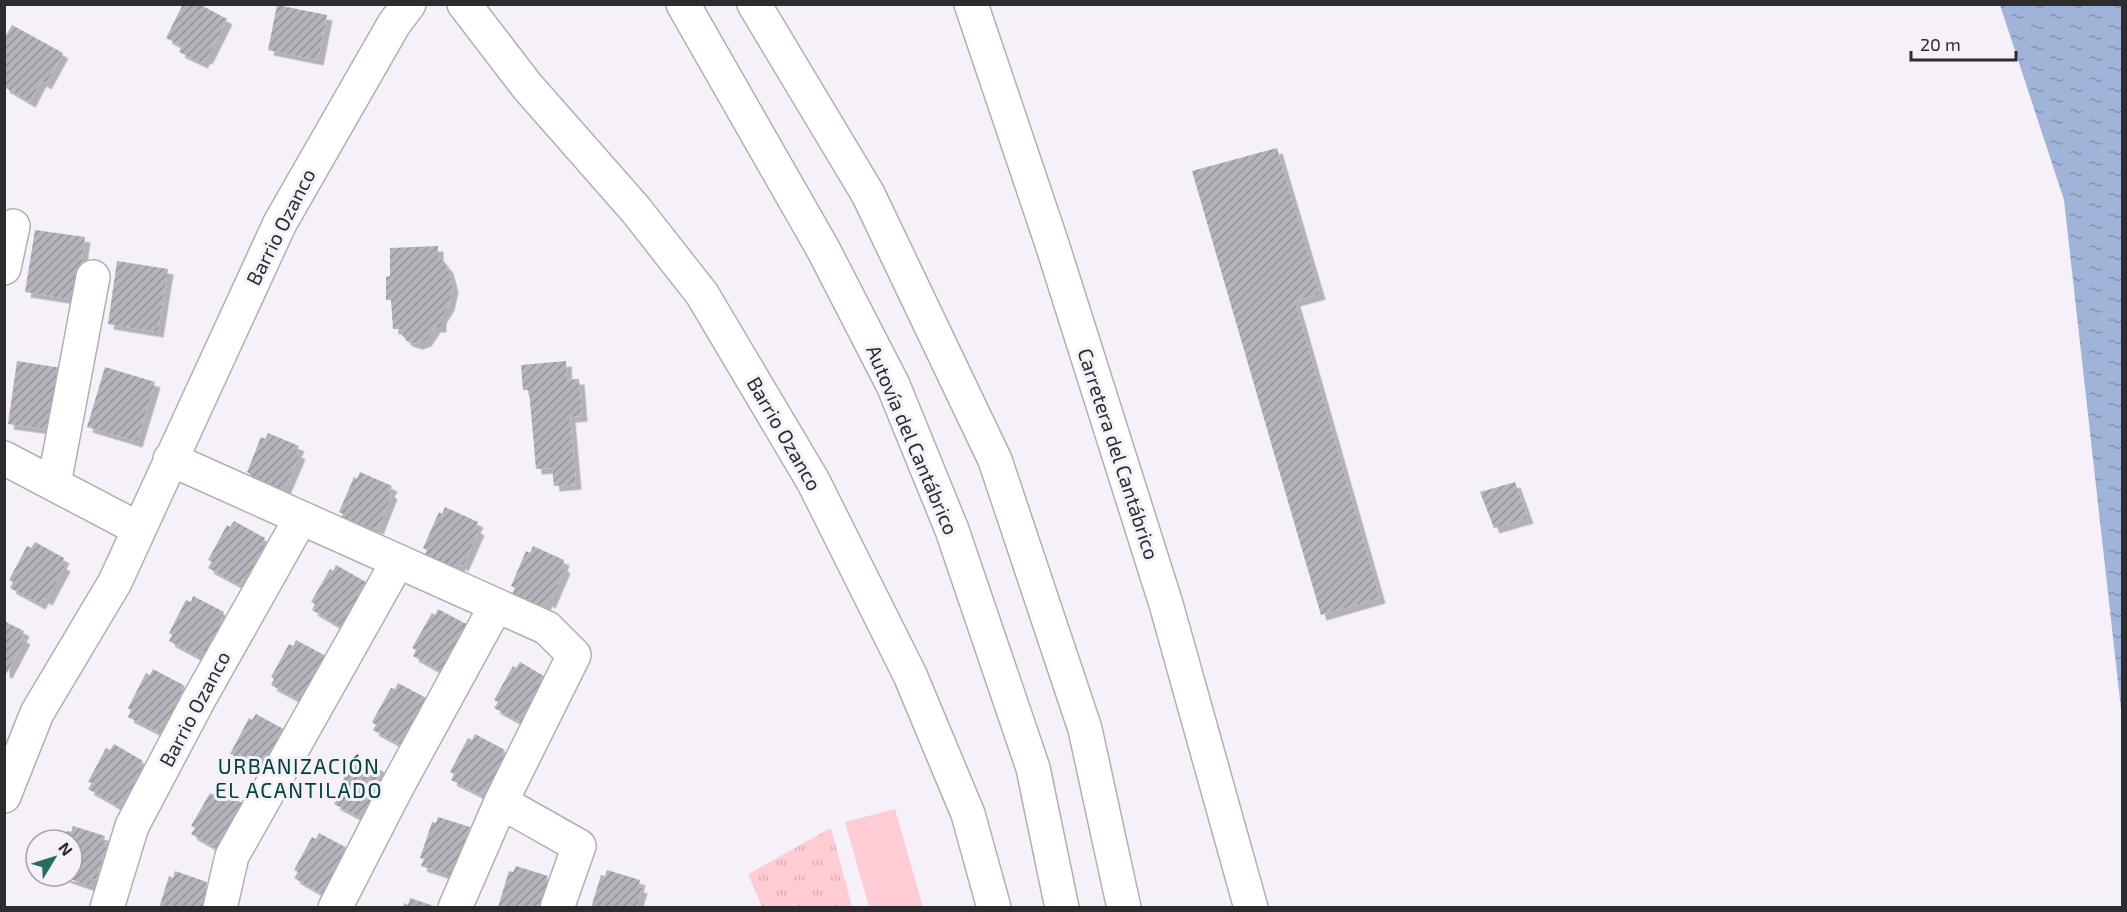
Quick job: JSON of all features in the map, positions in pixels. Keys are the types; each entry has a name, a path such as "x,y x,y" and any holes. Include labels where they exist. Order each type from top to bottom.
{"main road":[{"name":"Barrio Ozanco","path":"4,795 37,713 115,582 280,223 394,24 409,4"},
{"name":"Barrio Ozanco","path":"437,4 469,12 540,102 636,210 702,294 813,481 910,675 968,814 994,908"},
{"name":"Autovía del Cantábrico","path":"683,4 823,249 893,386 952,530 1032,768 1062,908"},
{"path":"754,4 868,194 995,459 1085,729 1124,908"},
{"name":"Carretera del Cantábrico","path":"971,4 1048,233 1166,604 1251,908"},
{"path":"4,268 13,226"},
{"path":"54,484 93,277"},
{"path":"4,458 139,529"},
{"path":"170,459 547,628 574,655 501,802 456,908"},
{"name":"Barrio Ozanco","path":"107,908 132,826 198,700 301,518"},
{"path":"220,908 232,856 398,561"},
{"path":"335,908 397,787 496,606"},
{"path":"501,802 579,846 556,908"}],"green space":[{"path":"895,809 923,907 869,907 845,822"},
{"path":"831,828 852,907 762,907 748,874"}],"water":[{"path":"2000,5 2122,5 2122,718 2064,200"}],"building":[{"path":"183,4 199,4 227,19 207,59 205,58 202,63 179,52 182,46 166,38"},
{"path":"277,5 327,15 318,60 268,50"},
{"path":"12,25 63,53 46,84 41,81 30,102 4,87 4,39"},
{"path":"1277,148 1320,294 1295,301 1380,598 1321,615 1192,171"},
{"path":"35,230 85,237 76,300 25,292"},
{"path":"438,246 438,255 448,268 453,287 449,305 441,318 441,327 435,327 426,341 417,344 407,341 401,329 393,329 391,300 386,300 386,277 390,276 390,248"},
{"path":"117,261 168,269 158,332 108,324"},
{"path":"17,361 68,369 59,431 8,424"},
{"path":"566,361 567,380 579,379 582,416 570,417 576,484 554,486 552,468 536,469 529,390 523,390 521,365"},
{"path":"105,367 155,382 137,442 87,427"},
{"path":"268,433 299,446 296,452 300,454 285,489 281,487 279,493 248,480 250,474 247,472 261,437 265,439"},
{"path":"360,472 392,486 389,492 392,494 378,529 373,527 371,533 340,520 343,514 339,512 354,477 357,479"},
{"path":"1515,482 1528,518 1494,528 1480,492"},
{"path":"445,507 478,522 475,528 479,530 463,566 460,564 457,571 424,556 427,550 423,548 439,512 442,514"},
{"path":"234,521 265,538 262,544 265,545 246,581 243,579 240,585 208,568 212,562 208,560 227,525 230,527"},
{"path":"35,542 64,558 61,564 65,566 47,600 43,598 40,604 10,588 13,582 9,580 27,546 31,548"},
{"path":"533,546 564,560 562,566 565,568 550,603 547,601 544,607 512,594 515,588 511,586 526,551 530,553"},
{"path":"336,565 366,582 363,588 367,590 348,623 345,621 341,627 312,610 315,604 311,602 330,569 333,571"},
{"path":"193,596 224,612 220,618 223,620 206,653 202,651 199,657 169,641 172,635 169,633 186,600 191,602"},
{"path":"438,609 470,626 444,673 413,656 416,650 412,648 432,613 435,615"},
{"path":"4,621 24,631 21,637 25,639 7,673 4,672"},
{"path":"296,640 326,656 301,701 271,685 274,679 271,677 289,644 293,646"},
{"path":"520,662 549,679 524,724 494,708 498,702 494,700 513,666 516,668"},
{"path":"153,669 185,686 181,692 185,694 167,729 163,727 160,733 128,717 131,710 128,708 146,673 150,675"},
{"path":"398,683 430,700 404,747 373,730 376,725 372,722 391,688 395,689"},
{"path":"256,714 287,731 262,778 231,761 234,755 230,754 249,718 252,720"},
{"path":"475,734 505,750 502,756 505,758 488,792 484,790 481,795 451,780 454,774 450,772 468,738 472,740"},
{"path":"114,744 143,761 140,767 143,769 125,802 122,800 118,806 88,789 92,783 88,782 106,748 110,750"},
{"path":"359,759 389,775 365,820 334,804 338,798 334,797 352,763 356,765"},
{"path":"216,789 246,805 221,851 191,834 195,828 191,826 210,793 213,795"},
{"path":"438,817 470,827 468,834 472,835 454,877 421,866 424,859 420,858 432,822 436,823"},
{"path":"84,829 105,836 103,842 107,844 96,880 92,879 90,886 84,884"},
{"path":"319,833 349,849 324,895 294,878 298,872 294,870 312,837 316,839"},
{"path":"516,866 548,876 546,882 550,883 542,908 498,907 509,871 513,872"},
{"path":"607,870 640,880 638,887 642,888 636,908 591,908 601,875 605,876"},
{"path":"175,871 207,882 205,888 210,890 204,908 159,908 169,876 173,878"},
{"path":"410,898 437,908 403,908 404,903 408,905"}],"district":[{"name":"URBANIZACIÓN EL ACANTILADO","path":"299,779"}]}
